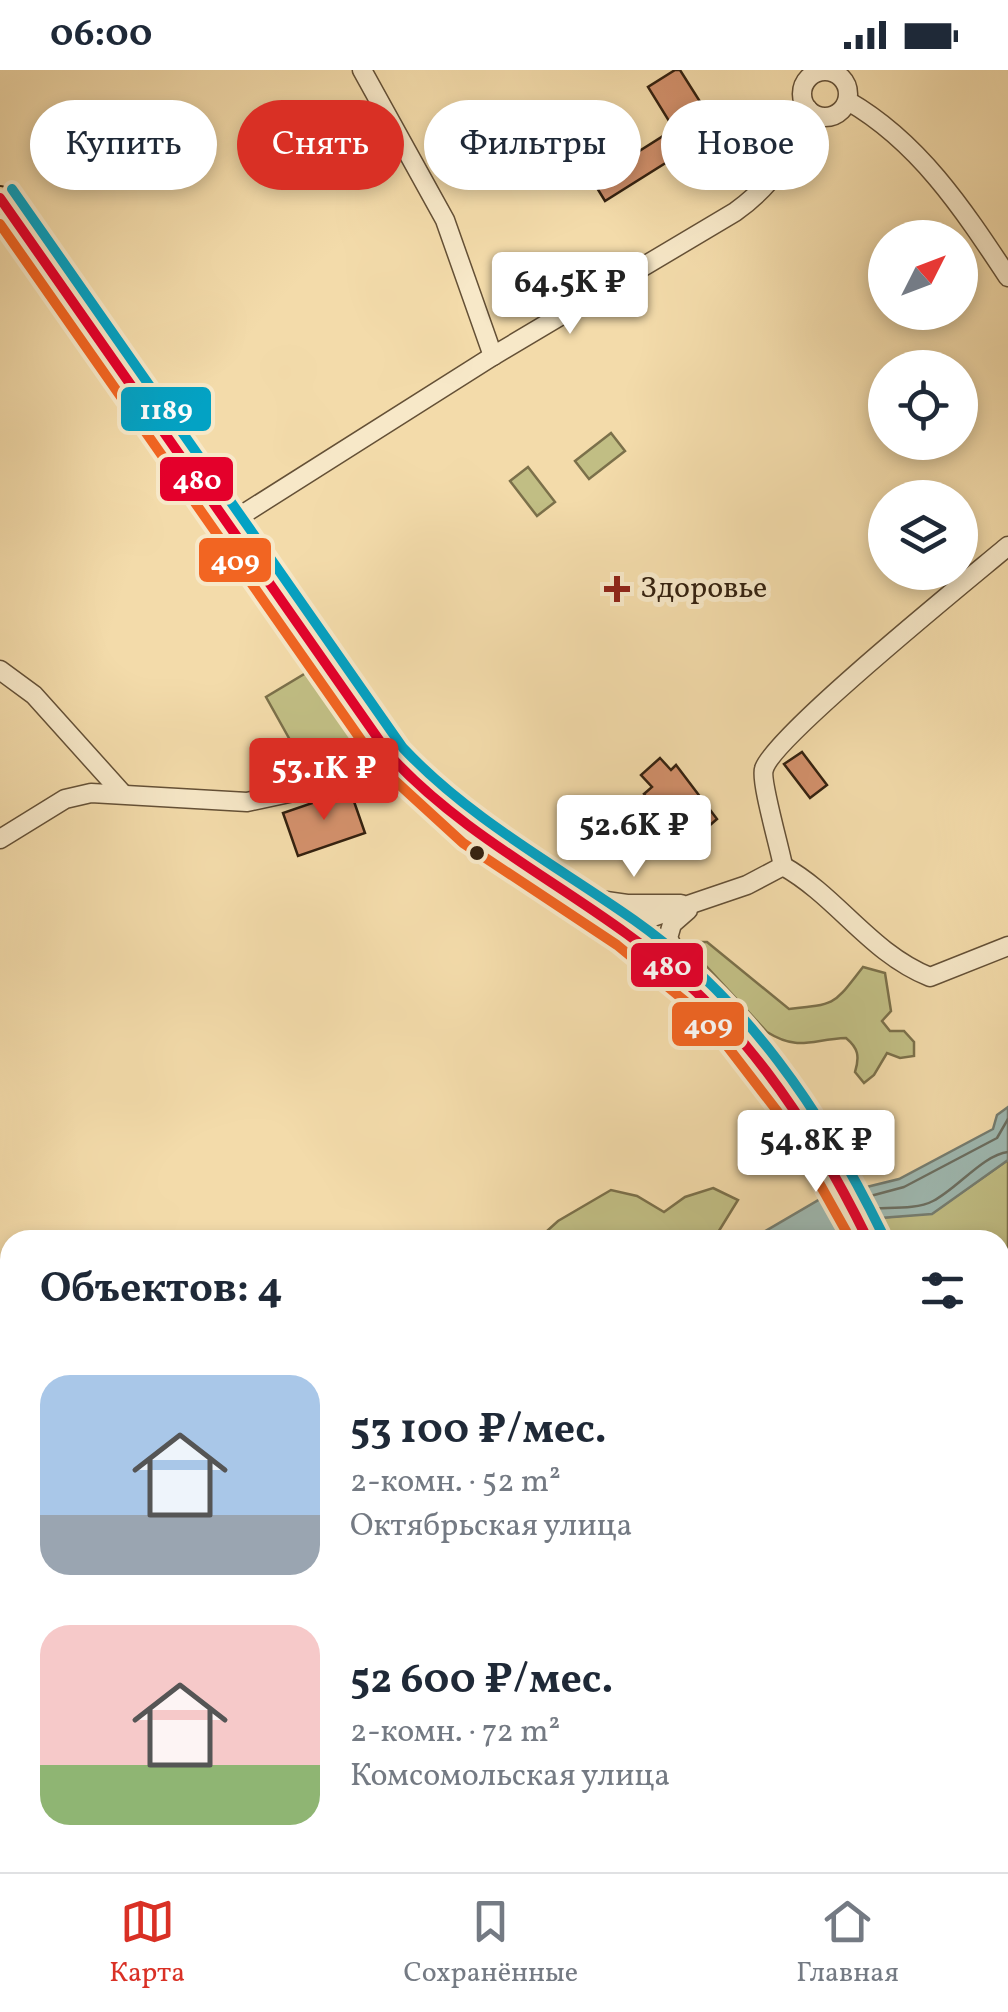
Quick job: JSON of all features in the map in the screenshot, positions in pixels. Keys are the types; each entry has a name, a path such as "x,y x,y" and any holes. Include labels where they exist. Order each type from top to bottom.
{"main road":[{"path":"0,198 391,756 424,795 466,830 630,936 702,996 752,1054 805,1127 863,1230"}],"street":[{"path":"362,70 445,220 493,356"},
{"path":"805,100 805,74 836,71 847,85 848,102"},
{"path":"829,117 848,102"},
{"path":"848,102 877,118 929,168 967,214 1008,276"},
{"path":"226,525 763,190"},
{"path":"783,866 776,823 762,782 766,763 833,697 1008,546"},
{"path":"0,670 34,695 123,794"},
{"path":"0,840 66,799 91,793 247,802 303,790 391,756"},
{"path":"630,936 644,920 748,885 783,866"},
{"path":"783,866 809,881 884,952 930,978 1008,946"},
{"path":"566,894 627,904 697,904"},
{"path":"697,904 672,924 668,938 702,996"}],"shaded area":[{"path":"611,433 625,451 589,479 575,461"},
{"path":"528,467 555,502 537,516 510,481"},
{"path":"311,670 362,749 360,755 304,776 266,697"},
{"path":"684,942 707,942 789,1009 826,1004 846,989 863,967 885,973 891,1011 882,1021 890,1031 904,1031 914,1042 914,1056 900,1058 887,1053 874,1075 864,1083 855,1072 855,1049 846,1038 797,1043 767,1032"},
{"path":"1008,1160 1008,1230 883,1230 878,1218 932,1213"},
{"path":"713,1188 738,1200 719,1230 548,1230 611,1190 637,1196 664,1212 685,1197"}],"water":[{"path":"1008,1107 1008,1160 932,1214 867,1219 840,1230 767,1230 822,1198 899,1179 993,1129 997,1115"}],"building":[{"path":"680,70 699,100 661,100 661,108 648,87"},
{"path":"661,137 661,166 641,178 641,150"},
{"path":"598,190 623,190 605,201"},
{"path":"802,752 827,785 810,798 784,764"},
{"path":"660,758 671,770 676,765 717,819 694,839 674,817 668,822 644,794 652,787 641,775"},
{"path":"350,790 365,833 298,856 283,813"}],"transit line":[{"name":"1189","path":"12,189 403,748 484,819 634,920 712,985 778,1061 807,1102 880,1230"},
{"name":"480","path":"0,198 391,757 446,808 627,934 702,998 736,1034 795,1111 863,1230"},
{"name":"409","path":"0,224 380,767 463,843 617,945 691,1006 784,1120 845,1230"}],"place":[{"name":"Здоровье","path":"617,589"}]}
